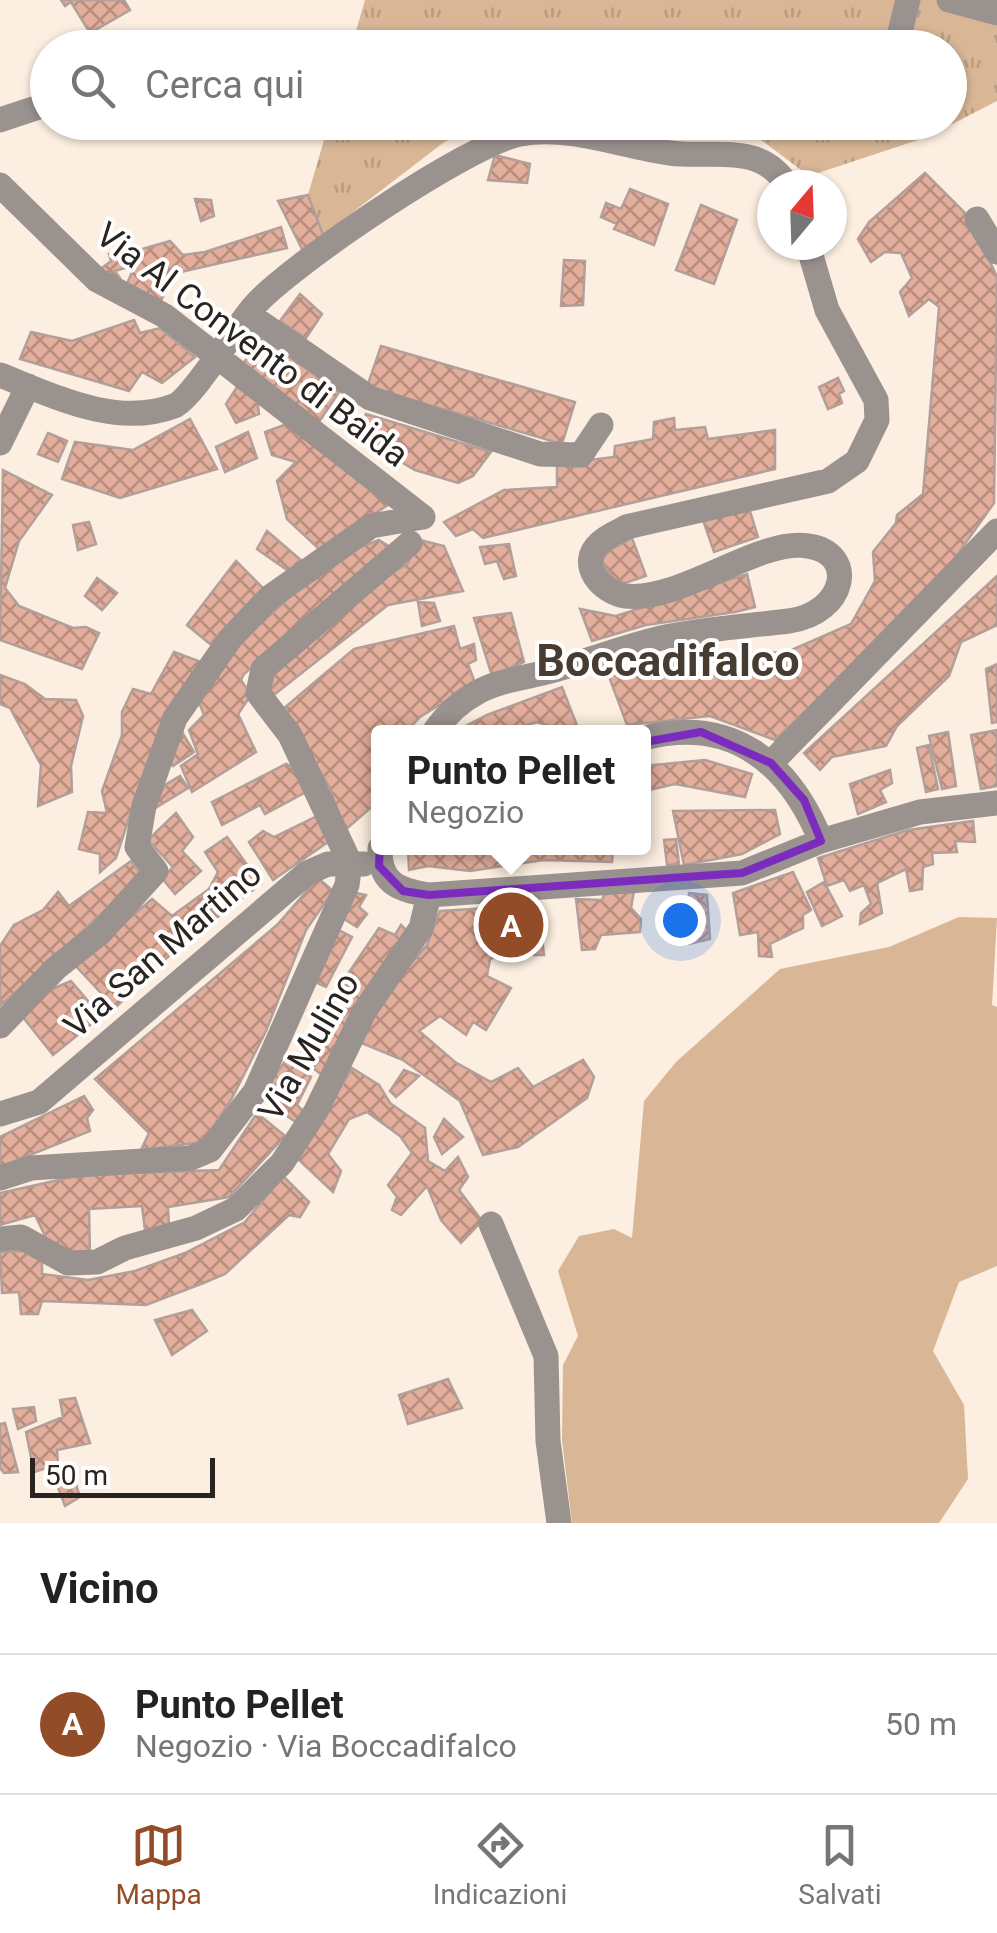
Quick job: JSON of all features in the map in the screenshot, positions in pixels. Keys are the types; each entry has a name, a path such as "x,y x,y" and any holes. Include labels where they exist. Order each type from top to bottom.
{"street":[{"path":"900,30 908,0"},
{"path":"949,0 997,13"},
{"path":"0,120 30,110"},
{"path":"0,374 125,417 178,405 248,314 300,267 460,159 498,140"},
{"path":"614,140 688,156 742,154 776,170"},
{"name":"Via Al Convento di Baida","path":"0,185 97,280 165,316 423,517 371,526 270,597 230,638 175,718 144,806 137,847 156,871 100,933 56,968 0,1026"},
{"path":"976,219 997,252"},
{"path":"438,725 480,690 661,638 800,619 830,606 838,591 836,564 824,551 809,546 789,546 684,584 635,596 607,591 596,582 591,554 600,543 626,527 828,481 857,461 877,420 876,400 827,310 812,260"},
{"path":"248,314 370,398 540,454 581,455 601,425"},
{"path":"0,444 28,386"},
{"path":"772,763 997,531"},
{"path":"0,1178 31,1168 191,1158 210,1150 255,1092 347,884 350,863 290,736 258,693 263,670 410,544"},
{"path":"651,737 701,732 735,740 772,763 804,800 820,841"},
{"path":"380,857 387,880 403,891 429,895 742,873 820,841 920,812 997,804"},
{"name":"Via San Martino","path":"0,1114 39,1102 307,872 328,864 380,857"},
{"name":"Via Mulino","path":"0,1239 21,1237 68,1263 97,1262 236,1209 282,1162 316,1111 364,1012 421,928 429,895"},
{"path":"491,1224 546,1356 548,1441 559,1523"}],"highlighted area":[{"path":"701,732 771,763 804,800 821,841 742,873 429,895 403,891 379,866 380,844 419,799 503,747 589,752"}],"green space":[{"path":"365,0 997,0 997,101 967,116 967,30 356,30"},
{"path":"324,140 449,140 323,235 308,195"},
{"path":"761,140 918,140 827,170 801,170"},
{"path":"959,917 997,918 992,1005 997,1007 997,1266 959,1282 933,1351 964,1405 968,1479 939,1523 572,1523 562,1440 563,1365 578,1336 558,1271 579,1236 614,1229 632,1238 644,1101 676,1062 780,969 889,947"}],"building":[{"path":"61,0 124,0 130,10 95,30 88,30 71,2 65,6"},
{"path":"495,155 530,164 527,183 488,180"},
{"path":"925,173 970,218 997,277 994,503 933,589 775,740 710,716 627,725 608,674 702,655 787,652 851,624 875,581 873,552 896,523 897,515 923,494 939,307 929,299 909,316 900,292 912,278 901,253 885,252 871,262 858,239 869,222"},
{"path":"630,189 668,204 654,245 614,229 617,224 601,217 606,203 621,209"},
{"path":"308,195 323,235 303,251 278,201"},
{"path":"195,199 211,200 214,216 201,221"},
{"path":"701,205 737,220 714,284 676,270"},
{"path":"281,227 287,248 176,273 158,306 126,286 142,249 170,241 183,255 205,252"},
{"path":"132,248 134,265 115,271 120,278 117,284 98,271 111,261 109,254"},
{"path":"564,260 585,261 583,305 561,306"},
{"path":"300,294 322,314 306,338 280,321"},
{"path":"134,320 140,333 160,328 195,357 162,383 142,372 129,391 20,359 31,332 72,341"},
{"path":"262,337 339,392 317,425 240,368"},
{"path":"381,346 575,402 562,444 367,387"},
{"path":"838,378 844,391 839,394 842,403 828,409 819,387"},
{"path":"237,387 257,399 259,414 236,423 226,404"},
{"path":"366,414 491,452 473,476 458,483 415,470 355,435"},
{"path":"674,418 675,430 705,427 708,439 775,430 775,469 483,538 473,529 456,536 444,522 504,490 557,487 557,464 614,457 615,446 653,439 654,422"},
{"path":"190,419 217,469 120,498 62,479 75,442 133,450"},
{"path":"287,424 391,503 320,550 287,519 277,481 296,462 272,455 265,432"},
{"path":"248,432 257,458 225,472 216,447"},
{"path":"48,433 67,441 58,462 38,454"},
{"path":"3,470 52,495 19,541 5,588 19,606 73,628 86,627 99,633 82,669 0,640"},
{"path":"749,508 758,537 714,552 703,520"},
{"path":"89,522 96,544 78,550 73,525"},
{"path":"267,531 301,560 290,572 257,549"},
{"path":"632,538 646,576 625,583 615,580 602,563 606,552"},
{"path":"379,540 390,547 244,674 241,680 251,695 238,714 256,752 192,792 181,766 198,754 189,730 204,715 196,695 219,662 332,558"},
{"path":"420,540 444,546 463,591 388,605 270,698 266,674 379,581 407,564"},
{"path":"509,544 516,576 504,579 497,561 485,564 480,547"},
{"path":"236,561 263,588 210,644 187,625"},
{"path":"747,574 755,607 735,612 646,625 592,641 580,609 616,616"},
{"path":"997,576 997,625 961,642 949,676 897,726 886,746 832,757 820,770 804,753"},
{"path":"97,578 117,593 102,610 85,596"},
{"path":"418,602 434,603 440,621 422,626"},
{"path":"511,613 524,662 492,676 474,618"},
{"path":"454,626 460,649 474,644 476,660 468,664 475,683 413,725 371,725 371,807 344,831 330,788 283,709 354,649"},
{"path":"174,652 201,662 139,788 116,858 100,872 100,854 79,849 88,812 107,813 102,791 122,735 122,712 133,689 151,694"},
{"path":"997,664 997,722 992,723 986,669"},
{"path":"0,675 25,684 45,699 76,700 83,716 71,766 72,792 38,806 41,765 10,708 0,704"},
{"path":"562,687 577,725 468,725"},
{"path":"176,722 194,752 173,766 165,753"},
{"path":"997,730 997,786 981,789 971,735"},
{"path":"948,732 956,786 942,789 929,736"},
{"path":"929,745 938,789 926,792 917,748"},
{"path":"705,760 752,774 745,797 675,784 651,790 651,765"},
{"path":"286,764 295,768 308,791 265,814 260,805 222,825 212,802"},
{"path":"890,770 892,783 880,790 886,802 858,814 850,784"},
{"path":"180,776 188,788 152,810 165,785"},
{"path":"775,810 780,834 742,854 684,865 673,811"},
{"path":"176,813 193,837 182,851 201,871 175,894 162,878 173,867 148,840"},
{"path":"319,815 334,838 273,880 249,842 263,831 274,837"},
{"path":"973,821 975,842 955,841 957,852 932,853 933,864 923,867 922,889 910,891 906,869 877,883 882,913 860,924 861,913 871,904 864,885 850,891 844,880 827,886 818,858 908,830"},
{"path":"227,837 261,884 178,947 115,1008 75,965 152,899 172,916 209,889 218,872 205,852"},
{"path":"676,839 679,864 667,865 664,840"},
{"path":"408,855 612,855 612,862 544,860 470,871 428,866 409,870"},
{"path":"131,861 143,876 0,1006 0,946 14,925 43,910 58,892 69,906"},
{"path":"793,872 811,910 803,915 803,928 770,944 772,957 759,956 758,932 740,935 733,893"},
{"path":"318,878 333,891 306,930 266,1031 231,1100 203,1142 141,1150 149,1133 95,1079 277,925"},
{"path":"824,882 842,916 822,926 807,892"},
{"path":"606,890 634,891 631,908 641,919 640,932 601,935 595,949 582,950 576,899 602,900"},
{"path":"352,892 366,895 359,907 367,914 357,927 341,917"},
{"path":"689,893 707,895 710,939 689,944"},
{"path":"538,905 544,955 499,955 490,959 487,976 511,988 486,1030 473,1022 466,1035 440,1016 419,1031 455,1062 491,1082 518,1068 533,1087 583,1060 594,1077 587,1098 518,1147 483,1155 460,1101 403,1060 354,1040 386,992 427,945 440,911"},
{"path":"401,925 409,933 323,1076 299,1057 335,993 379,928 395,935"},
{"path":"337,929 352,937 326,987 310,980"},
{"path":"71,981 101,1016 53,1055 22,1016 49,990"},
{"path":"286,1060 311,1077 297,1105 307,1115 300,1125 284,1114 278,1096 267,1086"},
{"path":"352,1068 379,1085 390,1103 425,1128 428,1161 445,1171 458,1157 468,1177 459,1190 482,1221 461,1243 441,1220 427,1186 401,1215 392,1210 397,1197 388,1185 412,1153 400,1136 367,1112 349,1119 328,1154 341,1171 333,1192 298,1159"},
{"path":"404,1070 419,1076 396,1097 390,1091"},
{"path":"84,1096 93,1110 87,1118 90,1131 0,1167 0,1137"},
{"path":"257,1113 285,1136 229,1197 168,1207 169,1226 145,1230 142,1206 89,1209 90,1254 63,1252 47,1240 35,1215 0,1225 0,1193 81,1175 219,1170"},
{"path":"444,1119 463,1137 442,1154 434,1137"},
{"path":"283,1176 309,1202 300,1217 289,1215 225,1274 201,1284 146,1305 42,1301 38,1314 21,1314 19,1292 2,1293 0,1252 42,1250 42,1274 88,1280 135,1271 185,1253 245,1222"},
{"path":"192,1310 207,1331 172,1355 155,1320"},
{"path":"448,1379 462,1408 408,1424 399,1395"},
{"path":"75,1398 90,1443 57,1450 58,1464 34,1472 26,1432 63,1417 60,1400"},
{"path":"34,1407 36,1421 18,1429 13,1409"},
{"path":"5,1423 18,1472 4,1473 0,1468 0,1424"},
{"path":"72,1472 80,1497 65,1506 54,1477"}],"place":[{"name":"Punto Pellet","path":"511,925"}],"district":[{"name":"Boccadifalco","path":"668,660"}]}
